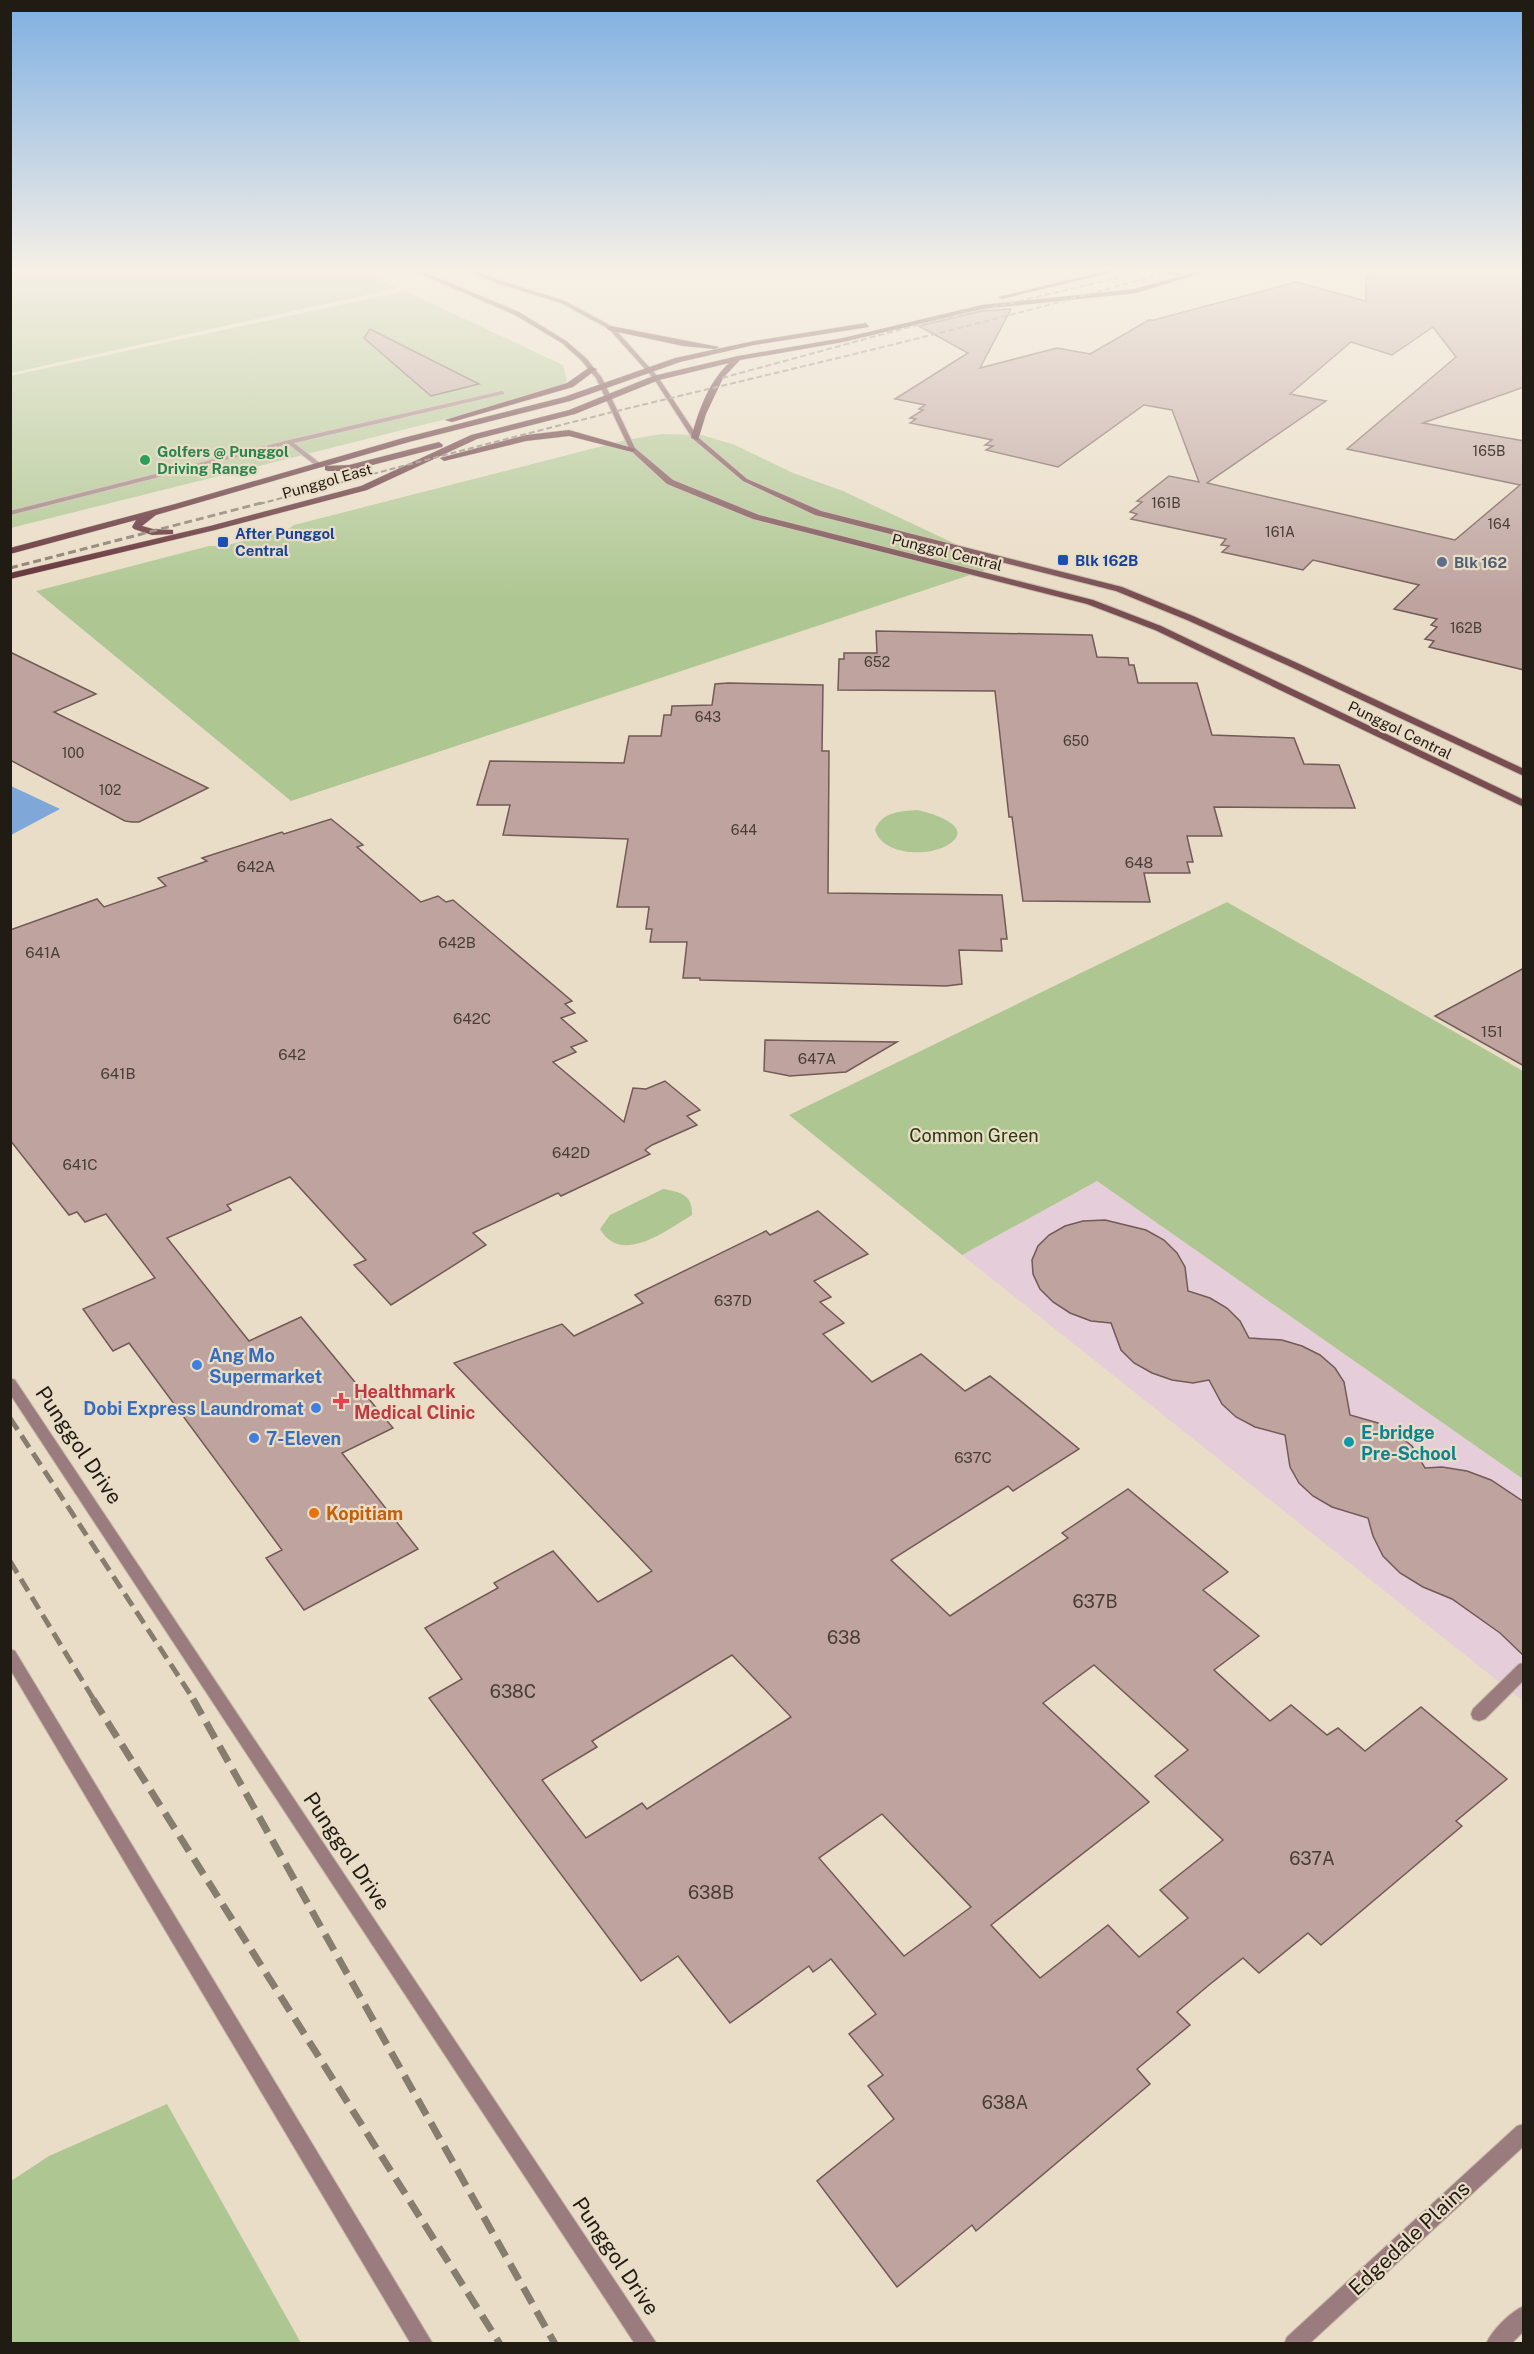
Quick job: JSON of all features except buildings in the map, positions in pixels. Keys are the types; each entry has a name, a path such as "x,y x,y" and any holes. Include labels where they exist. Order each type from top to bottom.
{"main road":[{"path":"406,440 433,425 570,385 576,381"},
{"name":"Punggol Central","path":"599,381 632,449 670,482 756,517 1090,602 1158,628 1524,804"},
{"name":"Punggol East","path":"10,551 178,506 406,440 539,407 619,381"},
{"name":"Punggol East","path":"10,576 212,528 364,488 474,436 572,412 649,381"},
{"name":"Punggol Central","path":"658,381 695,438 745,480 818,513 1119,589 1262,650 1524,773"},
{"path":"695,438 716,381"},
{"path":"414,465 526,438 569,433 632,449"},
{"path":"320,466 332,470 349,468 474,436"},
{"path":"178,506 140,521 138,527 141,530 152,532 212,528"}],"street":[{"path":"10,513 289,442 502,393"},
{"path":"289,442 320,466"},
{"name":"Punggol Drive","path":"10,1383 647,2343"},
{"path":"10,1655 423,2343"},
{"path":"1479,1714 1524,1669"},
{"name":"Edgedale Plains","path":"1294,2343 1524,2133"},
{"path":"1496,2343 1524,2316"}],"shaded area":[{"path":"1097,1181 1523,1479 1523,1701 962,1255"}],"green space":[{"name":"Golfers @ Punggol Driving Range","path":"10,381 567,381 550,393 11,528"},
{"path":"662,434 702,435 735,445 793,473 843,491 1000,565 291,801 36,591 209,546 224,546 287,530 294,525 626,440"},
{"path":"917,810 950,822 956,827 958,833 955,839 946,846 927,852 906,852 887,845 879,838 875,830 882,819 892,814"},
{"name":"Common Green","path":"1227,902 1523,1071 1523,1479 1097,1181 962,1255 789,1115"},
{"path":"663,1189 685,1196 692,1208 692,1215 657,1236 632,1245 620,1245 609,1240 600,1229 610,1215"},
{"path":"167,2104 301,2343 11,2343 11,2181 49,2156"}],"water":[{"path":"11,786 60,809 11,835"}],"railway":[{"path":"259,504 579,420 743,381"},
{"path":"10,568 265,502"},
{"path":"10,1418 194,1700"},
{"path":"10,1561 94,1700"},
{"path":"93,1699 500,2344"},
{"path":"193,1699 555,2344"}],"place":[{"name":"Golfers @ Punggol Driving Range","path":"145,460"},
{"name":"After Punggol Central","path":"223,542"},
{"name":"Blk 162B","path":"1063,560"},
{"name":"Blk 162","path":"1442,562"},
{"name":"Ang Mo Supermarket","path":"197,1365"},
{"name":"Healthmark Medical Clinic","path":"341,1401"},
{"name":"Dobi Express Laundromat","path":"316,1408"},
{"name":"7-Eleven","path":"254,1438"},
{"name":"E-bridge Pre-School","path":"1349,1442"},
{"name":"Kopitiam","path":"314,1513"}]}
